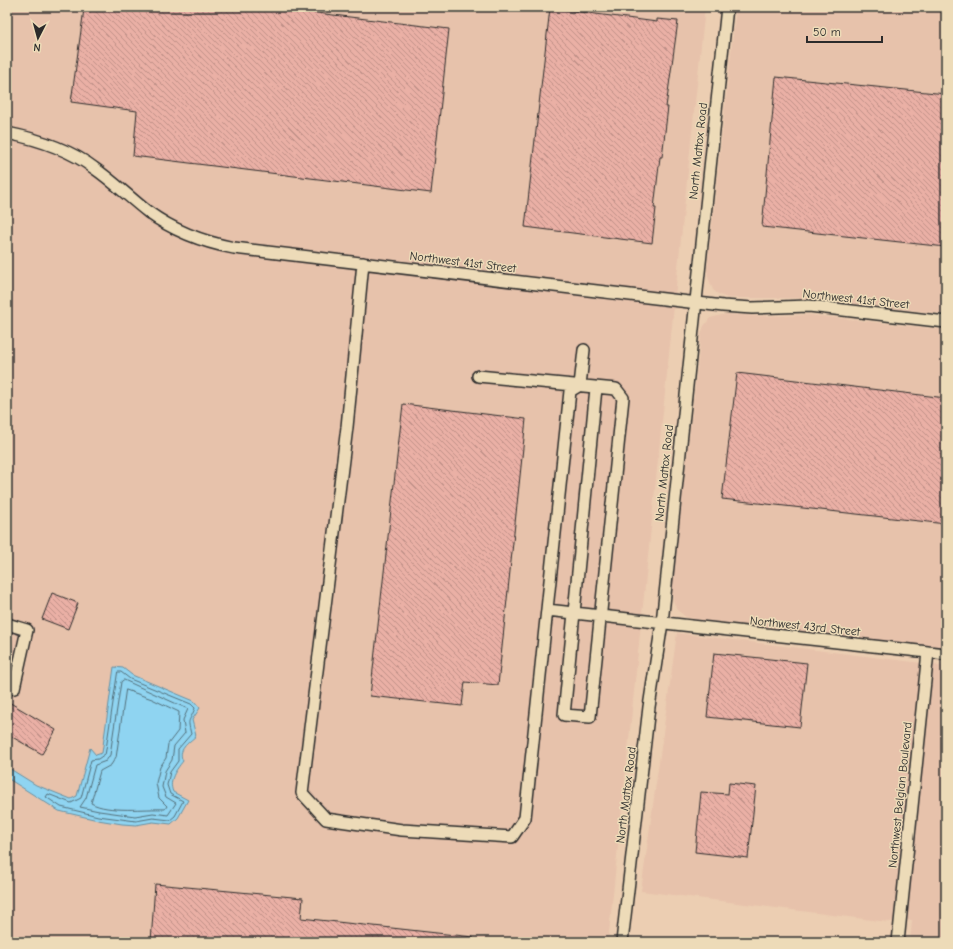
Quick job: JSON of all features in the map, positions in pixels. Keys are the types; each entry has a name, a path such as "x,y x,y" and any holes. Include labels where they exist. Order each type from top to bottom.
{"street":[{"name":"North Mattox Road","path":"622,942 649,707 662,623 727,7"},
{"name":"Northwest 41st Street","path":"7,133 33,138 71,154 93,167 149,212 171,227 192,237 213,244 234,248 695,302 752,308 809,306 946,322"},
{"path":"363,263 348,427 302,793 326,819 402,830 512,837 525,818 570,391 580,385"},
{"path":"580,385 584,350"},
{"path":"478,376 616,389 623,398 590,717 564,715 596,388"},
{"name":"Northwest 43rd Street","path":"547,610 946,654"},
{"path":"7,624 27,630 14,688 7,689"},
{"name":"Northwest Belgian Boulevard","path":"898,942 928,652"}],"shaded area":[{"path":"7,7 705,7 608,942 24,942 7,932"},
{"path":"736,7 946,7 946,314 807,298 727,298 713,290 707,270"},
{"path":"726,314 758,316 811,315 946,330 946,648 694,619 686,617 677,610 673,600 672,587 701,334 704,326 710,318"},
{"path":"677,633 946,666 946,942 910,942 912,920 888,922 641,891"}],"water":[{"path":"114,667 123,668 132,675 194,701 200,708 192,720 196,736 182,750 181,753 183,761 175,772 171,783 173,792 188,800 178,818 171,824 153,822 136,825 122,824 59,811 7,778 7,767 36,785 71,799 77,796 90,748 96,755 102,753"}],"building":[{"path":"103,7 267,7 449,29 431,193 133,156 137,111 71,102 84,9 103,9"},
{"path":"550,8 657,22 657,19 678,21 666,107 668,107 662,157 660,157 654,208 656,208 652,243 525,227"},
{"path":"776,77 946,94 946,247 762,227"},
{"path":"737,373 946,398 946,524 722,499"},
{"path":"403,404 526,419 498,685 465,682 462,706 370,696"},
{"path":"52,593 78,603 68,629 42,619"},
{"path":"714,653 807,663 800,727 707,717"},
{"path":"7,701 56,730 42,754 7,734"},
{"path":"729,783 756,786 748,858 695,852 701,792 728,794"},
{"path":"155,884 303,898 301,918 473,937 473,942 151,942"}]}
